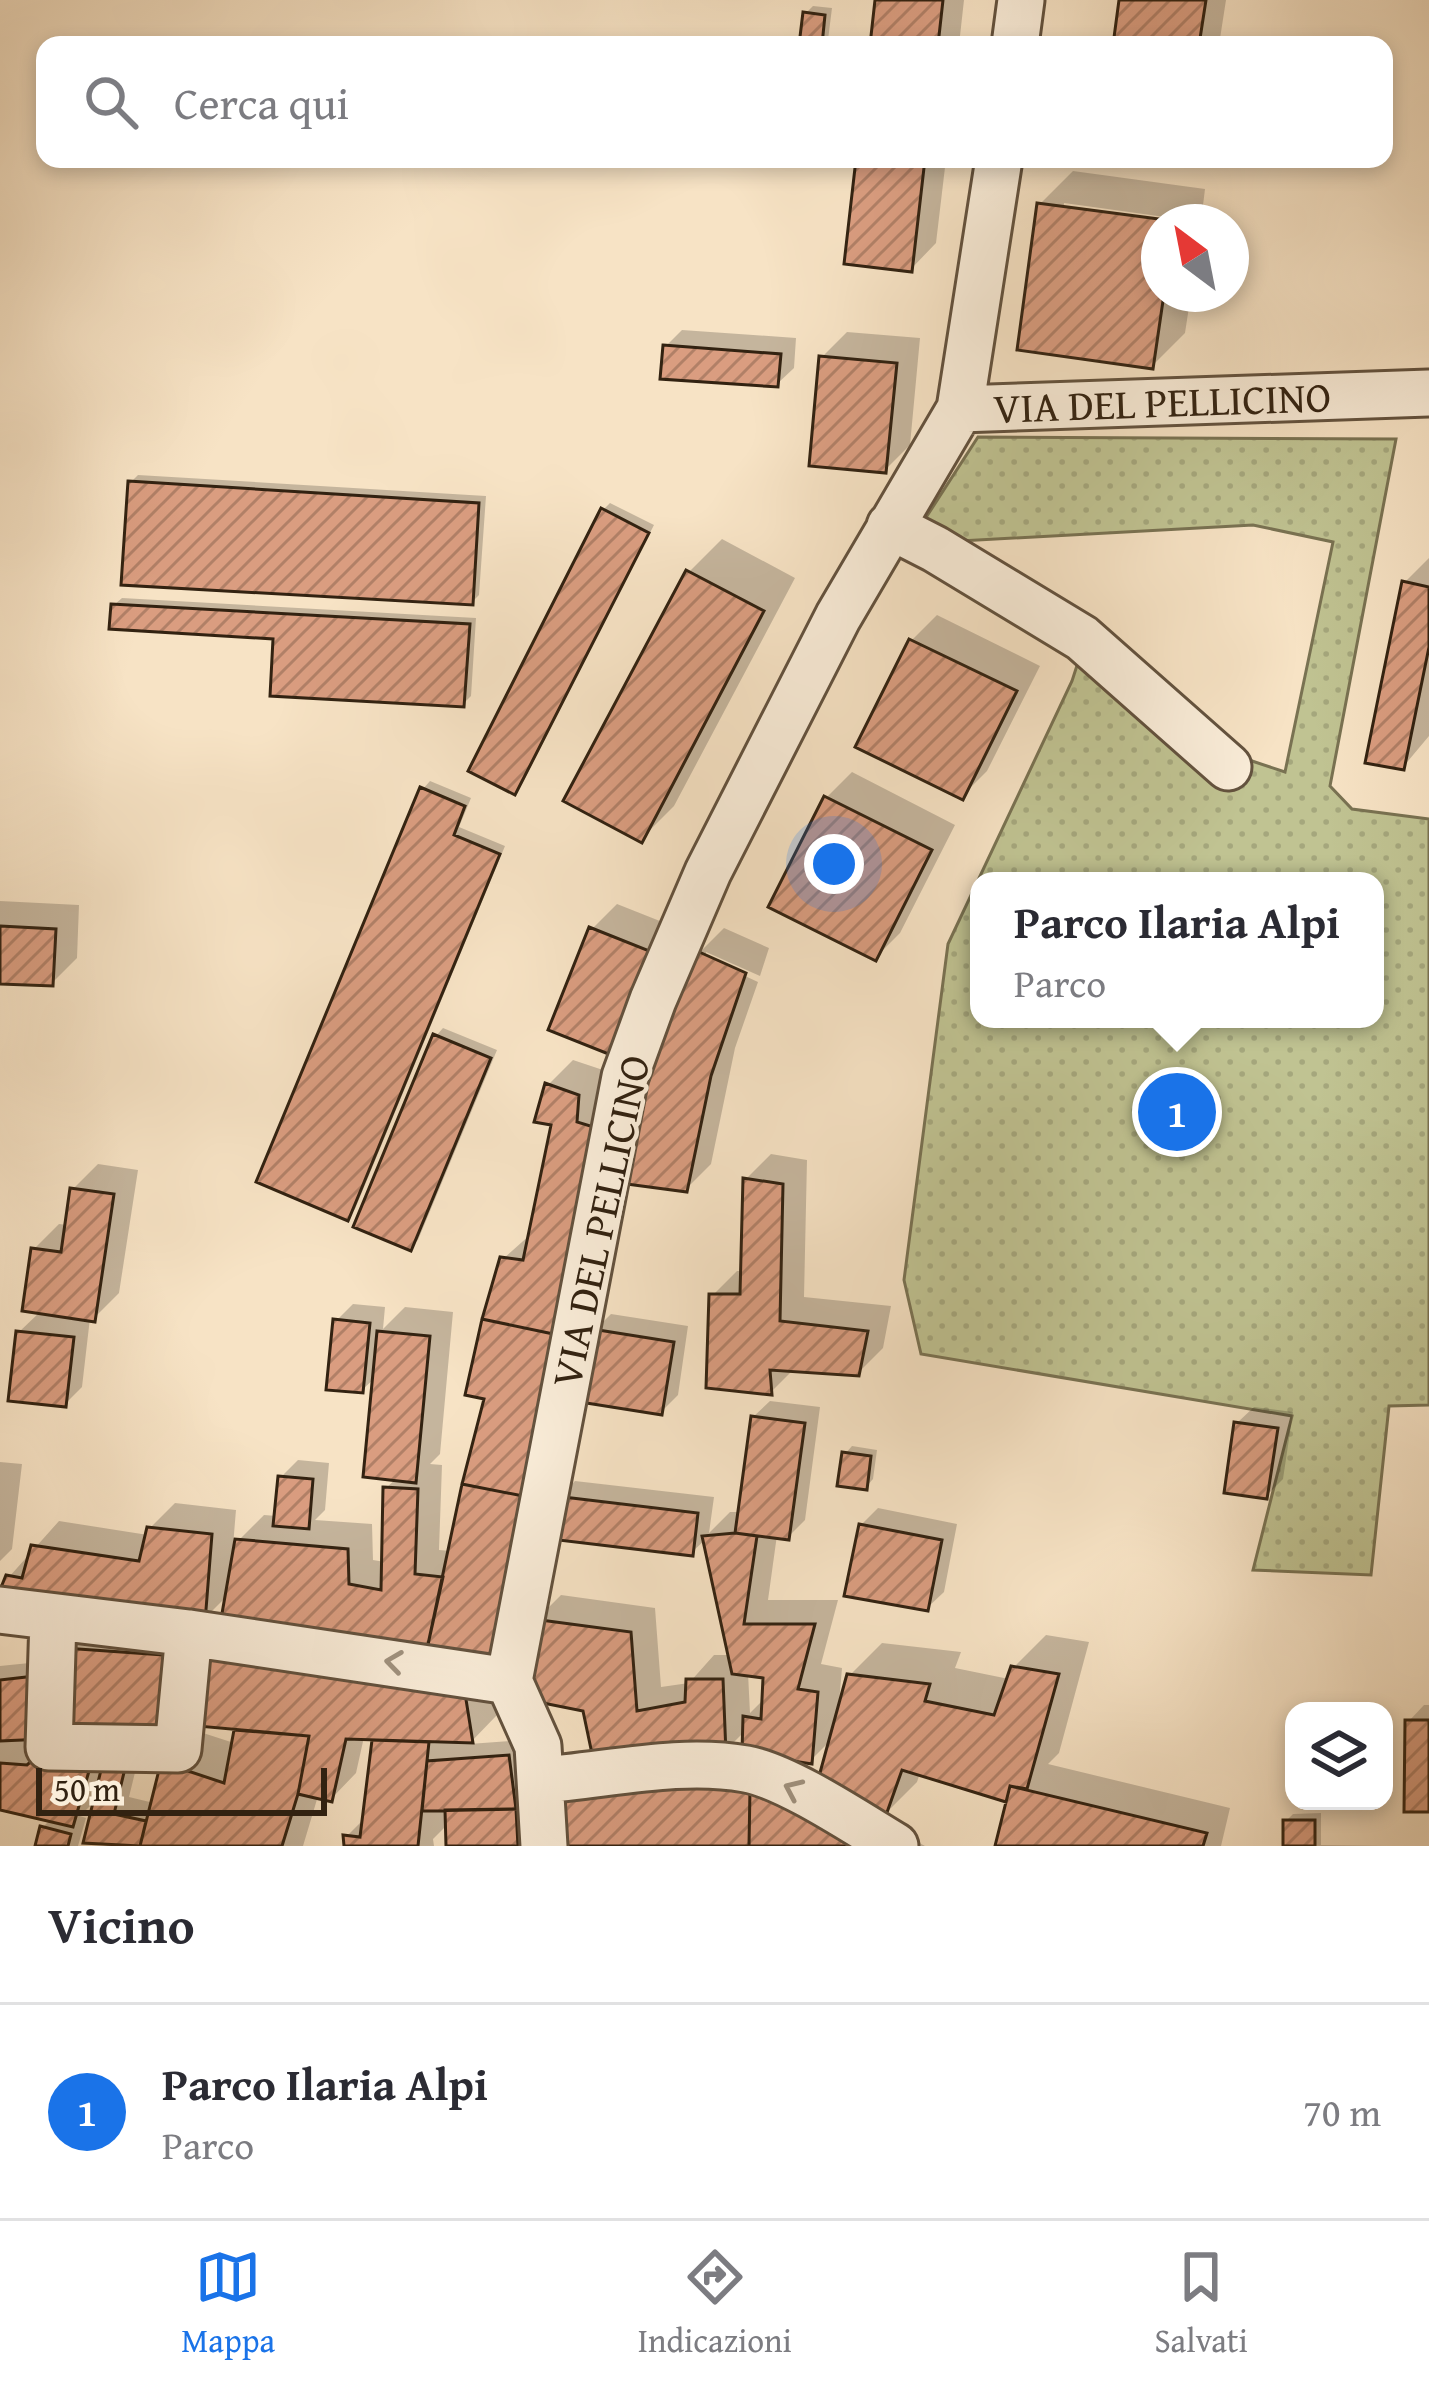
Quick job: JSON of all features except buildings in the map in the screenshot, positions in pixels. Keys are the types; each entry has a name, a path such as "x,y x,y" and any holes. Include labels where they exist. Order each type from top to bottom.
{"street":[{"path":"1016,36 1021,0"},
{"path":"960,409 998,168"},
{"name":"VIA DEL PELLICINO","path":"509,1681 625,1077 708,872 838,617 960,409 1429,393"},
{"path":"890,526 1082,638 1228,767"},
{"path":"32,1615 49,1747 178,1749 188,1633"},
{"path":"32,1615 509,1681 538,1746 544,1846"},
{"path":"0,1648 32,1615"},
{"path":"541,1780 671,1766 748,1769 819,1801 895,1846"}],"green space":[{"path":"978,437 1396,439 1330,786 1352,809 1429,819 1429,1405 1389,1406 1371,1575 1253,1570 1292,1416 921,1354 904,1280 948,944 970,897 970,1028 1384,1028 1384,872 982,872 1072,681 1082,650 1228,777 1252,761 1285,772 1333,542 1253,525 960,541 925,519"}],"place":[{"name":"Parco Ilaria Alpi","path":"1177,1112"}]}
